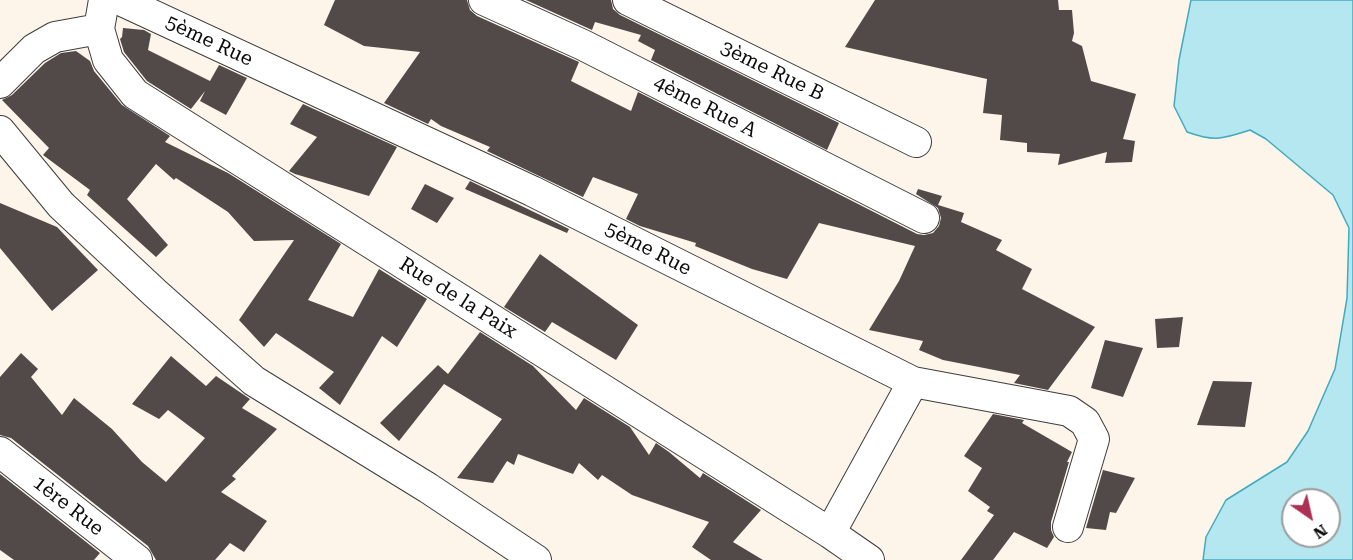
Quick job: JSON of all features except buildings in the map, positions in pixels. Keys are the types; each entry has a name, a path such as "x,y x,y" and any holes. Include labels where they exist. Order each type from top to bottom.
{"street":[{"name":"Rue de la Paix","path":"104,0 99,29 108,60 135,94 830,533 869,560"},
{"name":"5ème Rue","path":"120,0 532,191 914,382 1069,411 1085,422 1094,439 1068,527"},
{"name":"4ème Rue A","path":"484,0 583,45 924,218"},
{"name":"3ème Rue B","path":"628,0 916,142"},
{"path":"0,83 34,49 55,37 99,29"},
{"path":"0,131 61,205 254,381 428,488 536,560"},
{"path":"830,533 914,382"},
{"name":"1ère Rue","path":"0,452 137,560"}],"water":[{"path":"1191,0 1353,0 1353,560 1203,560 1206,537 1226,500 1287,462 1308,431 1335,369 1347,298 1349,228 1333,195 1266,139 1250,130 1218,138 1187,132 1174,106 1179,60"}]}
